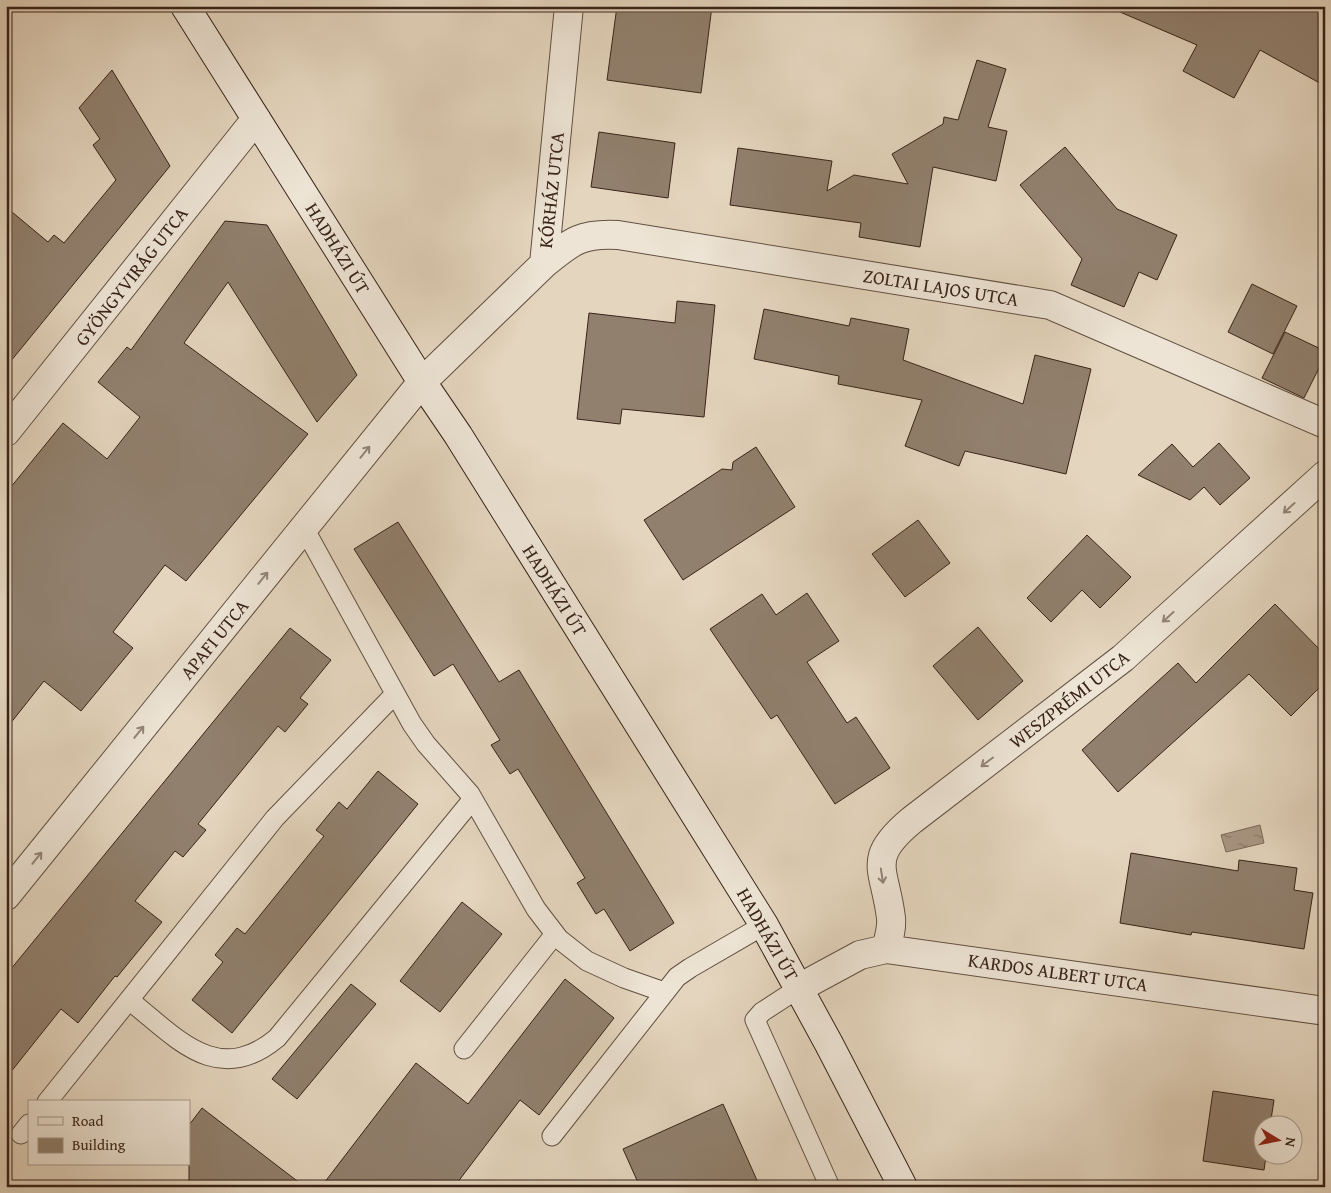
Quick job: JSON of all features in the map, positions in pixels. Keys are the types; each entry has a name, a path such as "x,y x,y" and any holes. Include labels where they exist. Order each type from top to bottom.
{"street":[{"name":"HADHÁZI ÚT","path":"185,6 422,382 458,435 764,925 903,1187"},
{"name":"KÓRHÁZ UTCA","path":"422,382 544,264 569,6"},
{"name":"GYÖNGYVIRÁG UTCA","path":"6,432 256,119"},
{"name":"ZOLTAI LAJOS UTCA","path":"544,264 562,249 580,238 599,234 618,235 1050,305 1325,424"},
{"name":"APAFI UTCA","path":"6,896 422,382"},
{"name":"WESZPRÉMI UTCA","path":"886,948 891,917 881,873 881,865 885,851 893,837 912,820 1123,658 1325,475"},
{"name":"KARDOS ALBERT UTCA","path":"799,988 860,955 886,948 1325,1011"}],"lane":[{"path":"304,528 395,694 426,744 456,776 473,799 536,909 555,934 587,961 624,978 664,992"},
{"path":"49,1100 287,804 395,694"},
{"path":"128,1000 204,1056 238,1059 260,1051 277,1038 473,799"},
{"path":"552,1136 677,977 764,925"},
{"path":"464,1049 555,934"},
{"path":"799,988 762,1012 755,1020 830,1187"}],"water":[{"path":"1260,825 1264,843 1226,852 1221,835"}],"building":[{"path":"617,6 712,6 701,93 607,80"},
{"path":"1106,6 1325,6 1325,86 1260,50 1234,98 1183,71 1197,45"},
{"path":"977,60 1006,69 988,127 1007,131 996,181 933,167 920,247 859,237 861,223 730,205 738,148 832,161 827,191 854,175 908,184 892,154 943,124 944,117 958,120"},
{"path":"112,70 170,166 6,367 6,207 48,242 54,235 64,243 116,180 93,145 100,139 79,108"},
{"path":"599,132 675,143 668,198 591,187"},
{"path":"1065,147 1117,209 1177,235 1157,280 1139,272 1124,307 1071,285 1082,259 1020,185"},
{"path":"225,221 267,225 357,375 317,422 228,282 184,343 308,434 186,581 165,565 113,632 133,648 81,711 44,681 6,729 6,493 63,423 107,459 140,417 98,382 127,347 131,350"},
{"path":"1252,284 1297,306 1273,354 1228,332"},
{"path":"677,301 715,305 704,417 622,409 620,424 577,419 589,313 675,323"},
{"path":"764,309 849,326 851,318 909,329 903,360 1023,404 1035,355 1091,369 1066,474 965,451 959,466 905,446 922,400 838,384 839,376 754,359"},
{"path":"1285,332 1325,351 1325,356 1304,398 1262,378"},
{"path":"1219,443 1250,478 1220,505 1204,487 1190,500 1138,475 1172,444 1193,467"},
{"path":"756,447 795,507 683,580 644,520 722,469 732,470 733,462"},
{"path":"918,520 950,563 905,597 872,554"},
{"path":"398,522 499,682 519,670 674,923 630,951 604,909 596,914 577,883 585,878 518,769 510,774 491,745 500,740 453,664 434,676 354,549"},
{"path":"1087,535 1131,577 1100,608 1082,590 1051,622 1027,598"},
{"path":"807,593 839,641 807,662 847,723 856,717 890,768 835,804 777,715 771,719 710,629 762,594 776,615"},
{"path":"1275,604 1325,655 1325,682 1291,716 1249,674 1118,792 1082,750 1178,663 1196,683"},
{"path":"978,627 1023,681 978,720 933,666"},
{"path":"290,628 331,660 300,698 308,704 285,732 278,726 198,824 206,830 183,857 175,851 135,901 162,922 117,977 115,976 78,1023 61,1009 6,1078 6,975"},
{"path":"378,771 418,804 232,1033 192,1000 223,962 215,955 237,928 245,934 324,836 316,830 339,802 347,809"},
{"path":"1131,853 1238,871 1239,860 1297,868 1294,890 1313,893 1304,949 1192,932 1191,935 1120,923"},
{"path":"462,902 502,934 440,1012 400,981"},
{"path":"565,979 614,1018 539,1115 520,1100 454,1187 321,1187 416,1063 468,1104"},
{"path":"351,984 376,1004 297,1099 272,1079"},
{"path":"1213,1091 1274,1100 1272,1116 1254,1116 1254,1166 1265,1166 1264,1170 1203,1161"},
{"path":"723,1104 760,1187 640,1187 623,1149"},
{"path":"202,1108 305,1187 189,1187 190,1124"}]}
